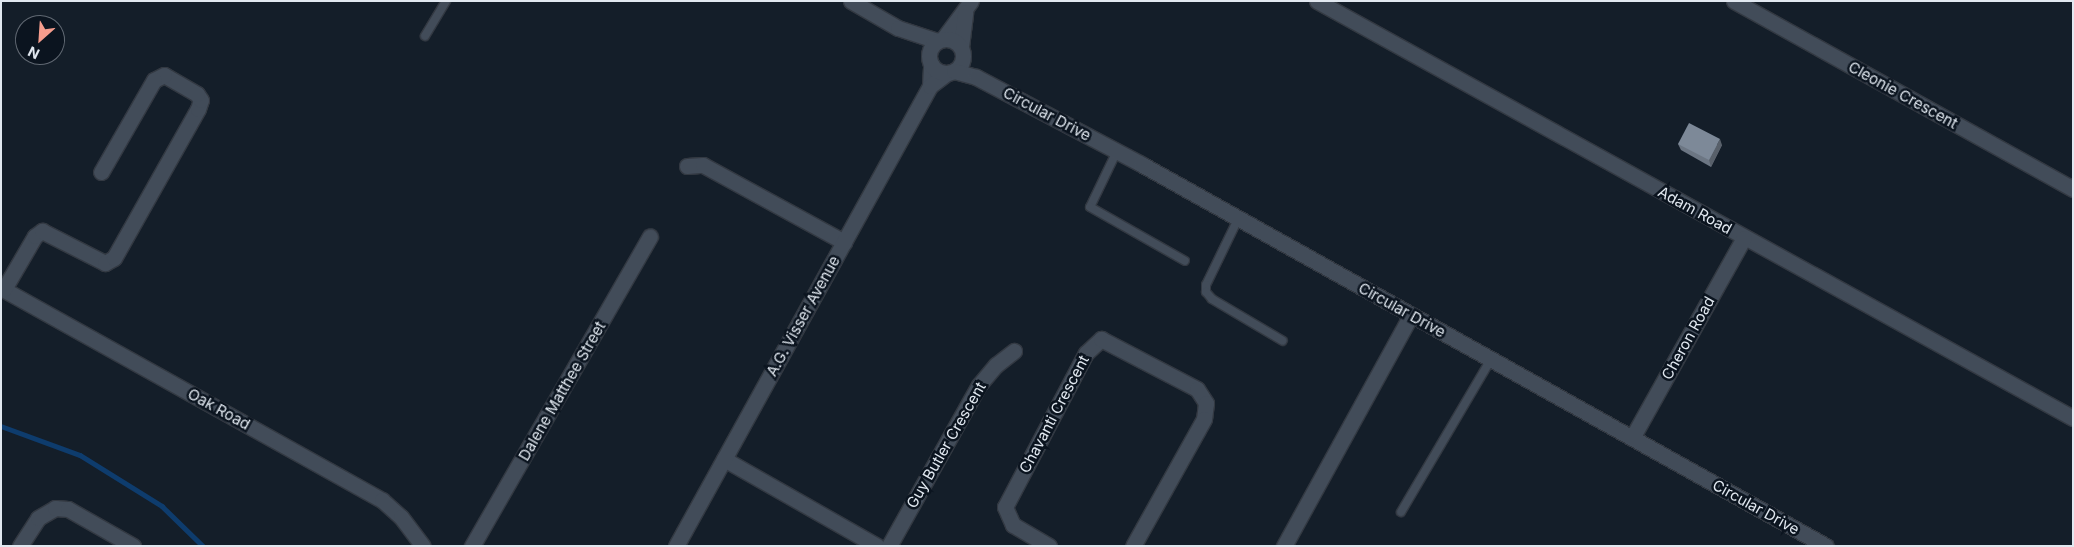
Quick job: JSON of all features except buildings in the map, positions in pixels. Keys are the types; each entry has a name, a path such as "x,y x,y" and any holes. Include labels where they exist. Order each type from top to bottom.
{"street":[{"path":"851,1 898,28 940,40 950,39 962,50 976,76"},
{"name":"Adam Road","path":"1317,1 1744,238 2073,417"},
{"name":"Cleonie Crescent","path":"1734,1 2073,189"},
{"path":"898,28 930,61 950,72 959,67 968,7"},
{"path":"930,61 930,48 940,40 968,7"},
{"name":"A.G. Visser Avenue","path":"930,61 930,86"},
{"name":"A.G. Visser Avenue","path":"676,546 930,86 950,72"},
{"name":"Circular Drive","path":"950,72 976,76 1116,151 1826,546"},
{"path":"3,288 35,236 42,231 105,263 114,258 198,109 201,100 197,94 164,75 154,80 101,172"},
{"path":"688,166 703,165 844,242"},
{"name":"Dalene Matthee Street","path":"472,546 650,236"},
{"name":"Cheron Road","path":"1632,438 1744,238"},
{"name":"Oak Road","path":"3,288 382,500 406,522 424,546"},
{"path":"1284,546 1411,315"},
{"name":"Chavanti Crescent","path":"1049,546 1012,525 1005,507 1086,353 1101,339 1197,389 1206,403 1204,420 1133,546"},
{"name":"Guy Butler Crescent","path":"889,546 979,385 996,365 1014,351"},
{"path":"724,459 877,546"},
{"path":"20,546 38,518 55,508 68,509 133,546"}],"lane":[{"path":"425,36 446,1"},
{"path":"1116,151 1090,207 1185,261"},
{"path":"1238,219 1206,285 1206,292 1212,298 1283,341"},
{"path":"1401,512 1491,359"}],"waterway":[{"path":"1,426 80,455 162,506 203,546"}]}
